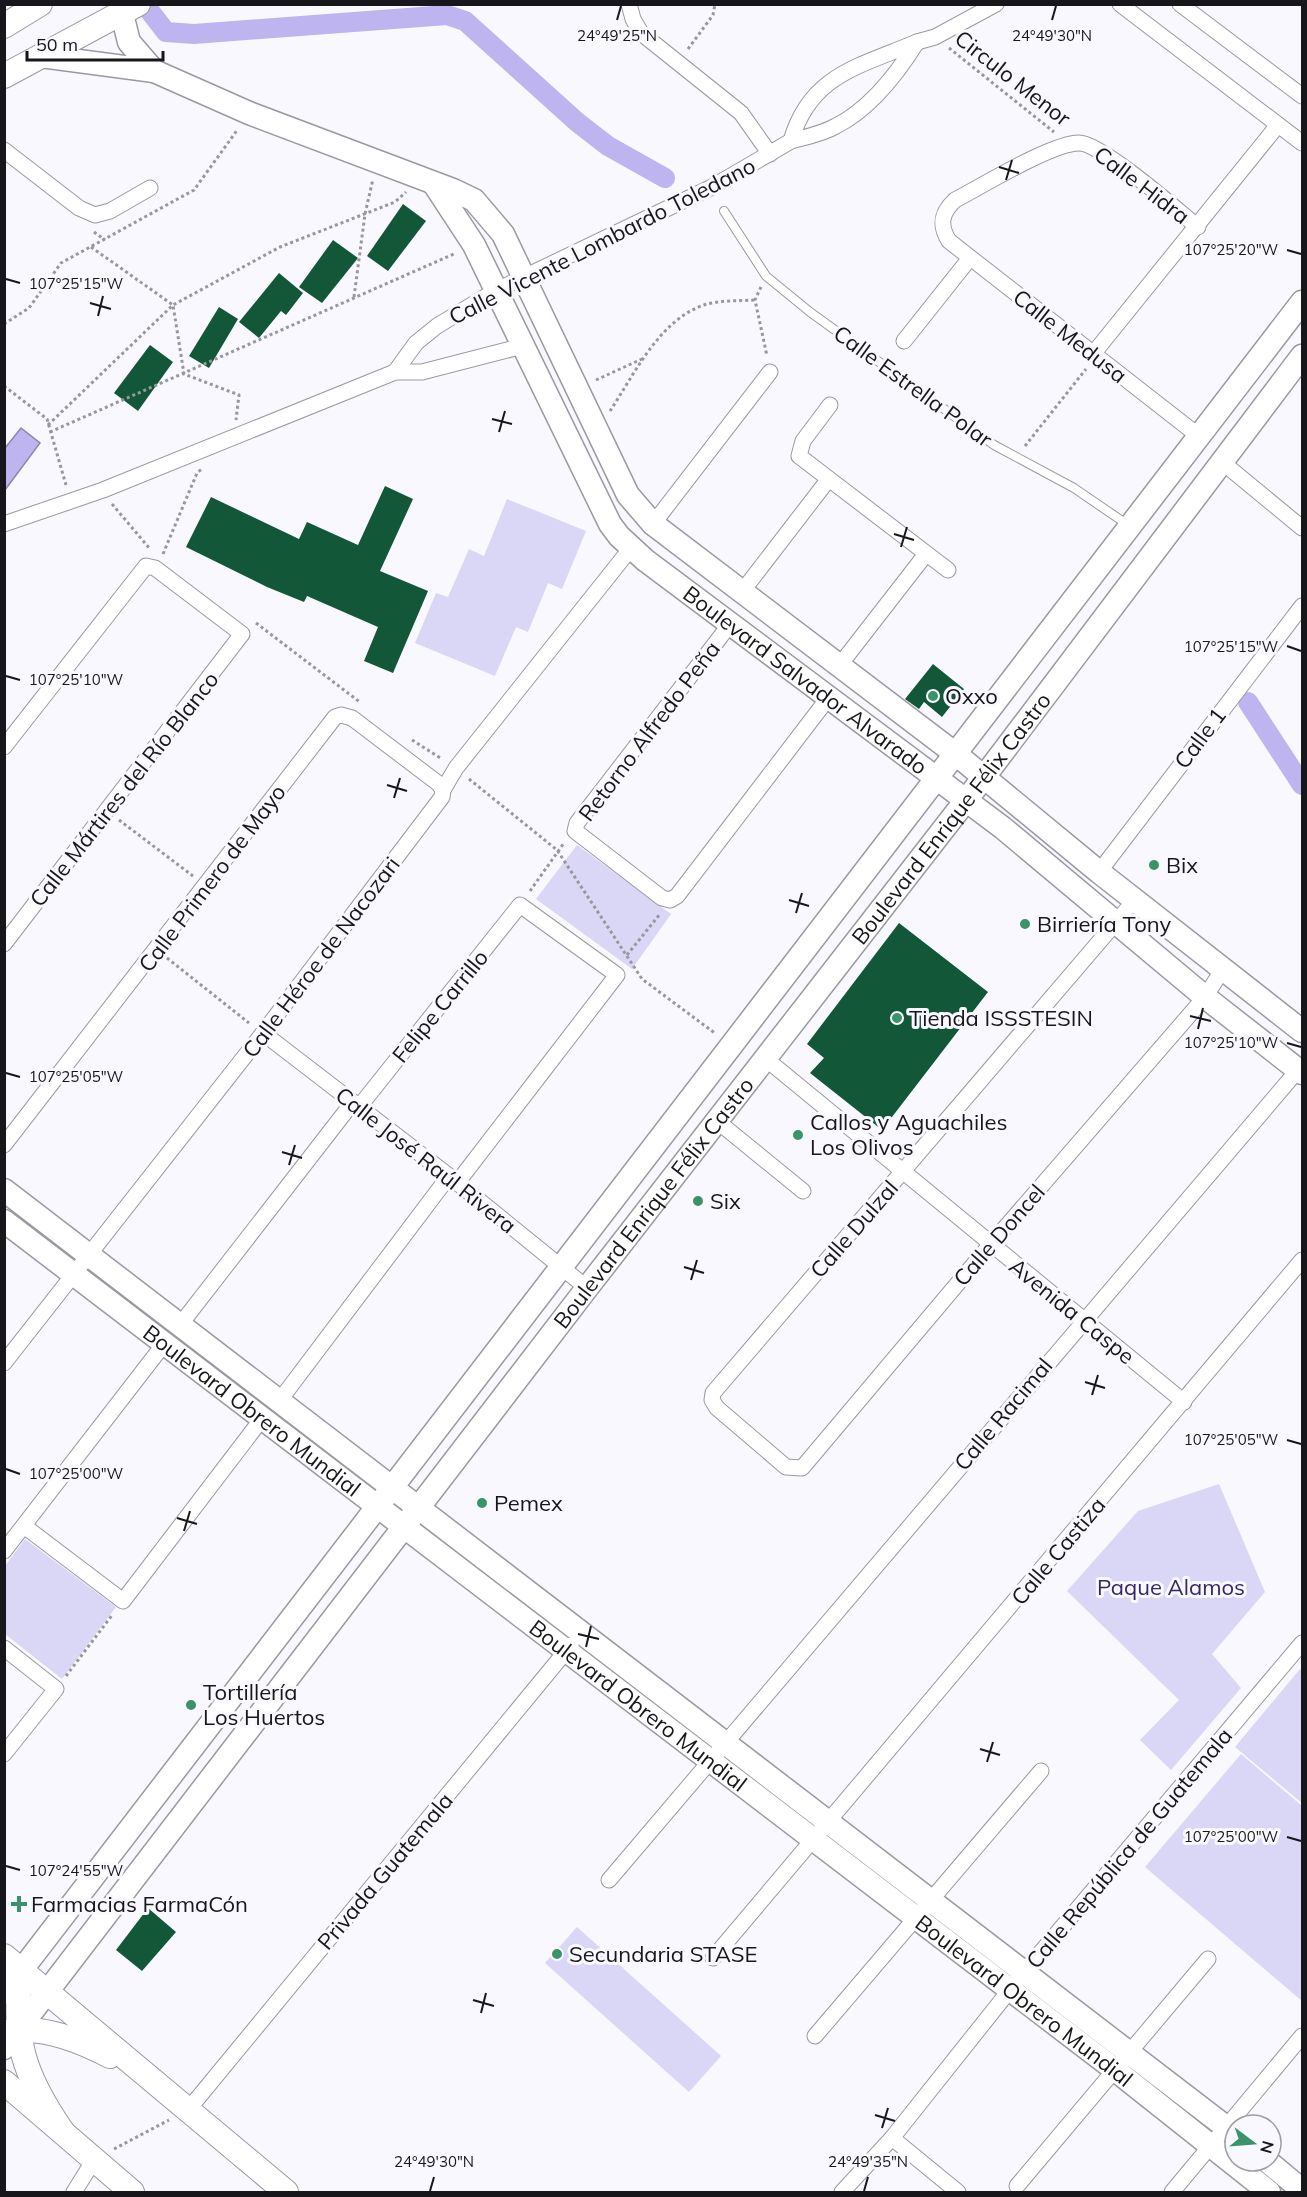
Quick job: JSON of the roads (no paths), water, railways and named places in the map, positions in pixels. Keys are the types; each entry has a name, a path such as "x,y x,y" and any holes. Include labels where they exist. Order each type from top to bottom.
{"main road":[{"path":"4,26 40,4"},
{"path":"4,76 130,9"},
{"path":"13,1963 286,2193"},
{"path":"13,1963 9,2020 39,2098 62,2131"},
{"path":"9,2020 48,1993"},
{"path":"9,2020 89,2045 144,2074"},
{"path":"4,2082 132,2193"}],"street":[{"path":"629,4 633,19 641,33 741,113 770,154"},
{"path":"1120,4 1302,142"},
{"path":"1180,4 1302,96"},
{"path":"791,141 796,122 811,98 824,85 848,70 935,37 989,6"},
{"name":"Boulevard Salvador Alvarado","path":"130,9 129,42 154,71"},
{"name":"Calle Vicente Lombardo Toledano","path":"395,372 416,343 437,326 495,291 712,187 791,141 824,132 852,116 892,78 917,42"},
{"name":"Boulevard Salvador Alvarado","path":"41,56 154,71 249,113 377,160 474,200 503,234 628,495 653,524 957,755 1099,872 1302,1031"},
{"path":"1093,354 1198,227 1278,125"},
{"name":"Calle Hidra","path":"943,233 943,215 955,200 1050,152 1070,144 1080,143 1101,151 1198,227"},
{"path":"4,150 79,208 95,215 110,211 150,188"},
{"name":"Boulevard Salvador Alvarado","path":"428,181 474,245 610,524 632,548 965,800 1300,1072"},
{"name":"Calle Medusa","path":"943,233 949,242 1200,437"},
{"path":"904,341 970,258"},
{"name":"Boulevard Enrique Félix Castro","path":"13,1963 378,1508 1302,302"},
{"name":"Calle Vicente Lombardo Toledano","path":"4,524 74,500 234,438 395,372 422,372 523,346"},
{"name":"Boulevard Enrique Félix Castro","path":"48,1993 587,1288 984,777 1302,356"},
{"path":"653,524 770,372"},
{"path":"830,405 803,441 799,456 948,570"},
{"path":"1222,462 1302,528"},
{"path":"741,593 828,480"},
{"name":"Calle Héroe de Nacozari","path":"4,1363 263,1033 442,797 443,790 456,768 632,548"},
{"path":"838,666 926,554"},
{"name":"Calle Mártires del Río Blanco","path":"4,747 146,566 155,568 242,634 4,944"},
{"path":"698,597 716,572"},
{"name":"Calle 1","path":"1099,872 1302,606"},
{"name":"Retorno Alfredo Peña","path":"731,623 577,823 575,831 662,898 670,900 677,896 829,697"},
{"path":"862,722 880,698"},
{"name":"Calle Primero de Mayo","path":"4,1144 207,886 335,717 340,715 352,718 440,784 443,790"},
{"name":"Calle Dulzal","path":"792,1468 786,1467 717,1408 712,1400 713,1392 1135,900"},
{"name":"Felipe Carrillo","path":"180,1325 356,1104 520,905 617,975 453,1180"},
{"name":"Calle Doncel","path":"792,1468 802,1468 991,1244 1205,997 1223,969"},
{"name":"Calle José Raúl Rivera","path":"263,1033 453,1180 587,1288"},
{"name":"Avenida Caspe","path":"766,1059 1184,1402"},
{"name":"Calle Racimal","path":"609,1880 1083,1319 1300,1072"},
{"path":"717,1121 803,1191"},
{"path":"280,1400 453,1180"},
{"name":"Boulevard Obrero Mundial","path":"4,1190 1025,1971 1211,2146 1269,2193"},
{"name":"Boulevard Obrero Mundial","path":"4,1221 404,1529 567,1650 1010,1992 1122,2060 1223,2126"},
{"name":"Calle Castiza","path":"713,1958 1302,1260"},
{"path":"4,1551 164,1344"},
{"path":"219,1387 236,1367"},
{"path":"24,1526 123,1601 261,1420"},
{"name":"Privada Guatemala","path":"188,2110 582,1632"},
{"path":"4,1648 56,1689 4,1754"},
{"name":"Calle República de Guatemala","path":"842,2193 892,2138 1025,1971 1301,1649"},
{"path":"815,2036 1041,1771"},
{"path":"1017,2186 1208,1959"},
{"path":"1244,2113 1302,2036"},
{"path":"1172,2193 1211,2146 1223,2137"},
{"path":"892,2138 958,2193"},
{"path":"74,2193 93,2160"},
{"path":"1281,2173 1302,2190"}],"lane":[{"name":"Calle Estrella Polar","path":"724,211 766,276 883,366 994,445 1074,488 1131,527"}],"waterway":[{"path":"145,5 166,32 194,34 447,15 465,21 577,122 608,146 665,178"},
{"path":"1248,702 1302,785"}],"place":[{"name":"Oxxo","path":"933,696"},
{"name":"Bix","path":"1154,865"},
{"name":"Birriería Tony","path":"1025,924"},
{"name":"Tienda ISSSTESIN","path":"897,1018"},
{"name":"Callos y Aguachiles Los Olivos","path":"798,1135"},
{"name":"Six","path":"698,1201"},
{"name":"Pemex","path":"482,1503"},
{"name":"Tortillería Los Huertos","path":"191,1705"},
{"name":"Farmacias FarmaCón","path":"19,1904"},
{"name":"Secundaria STASE","path":"557,1954"}],"park label":[{"name":"Paque Alamos","path":"1171,1587"}]}
